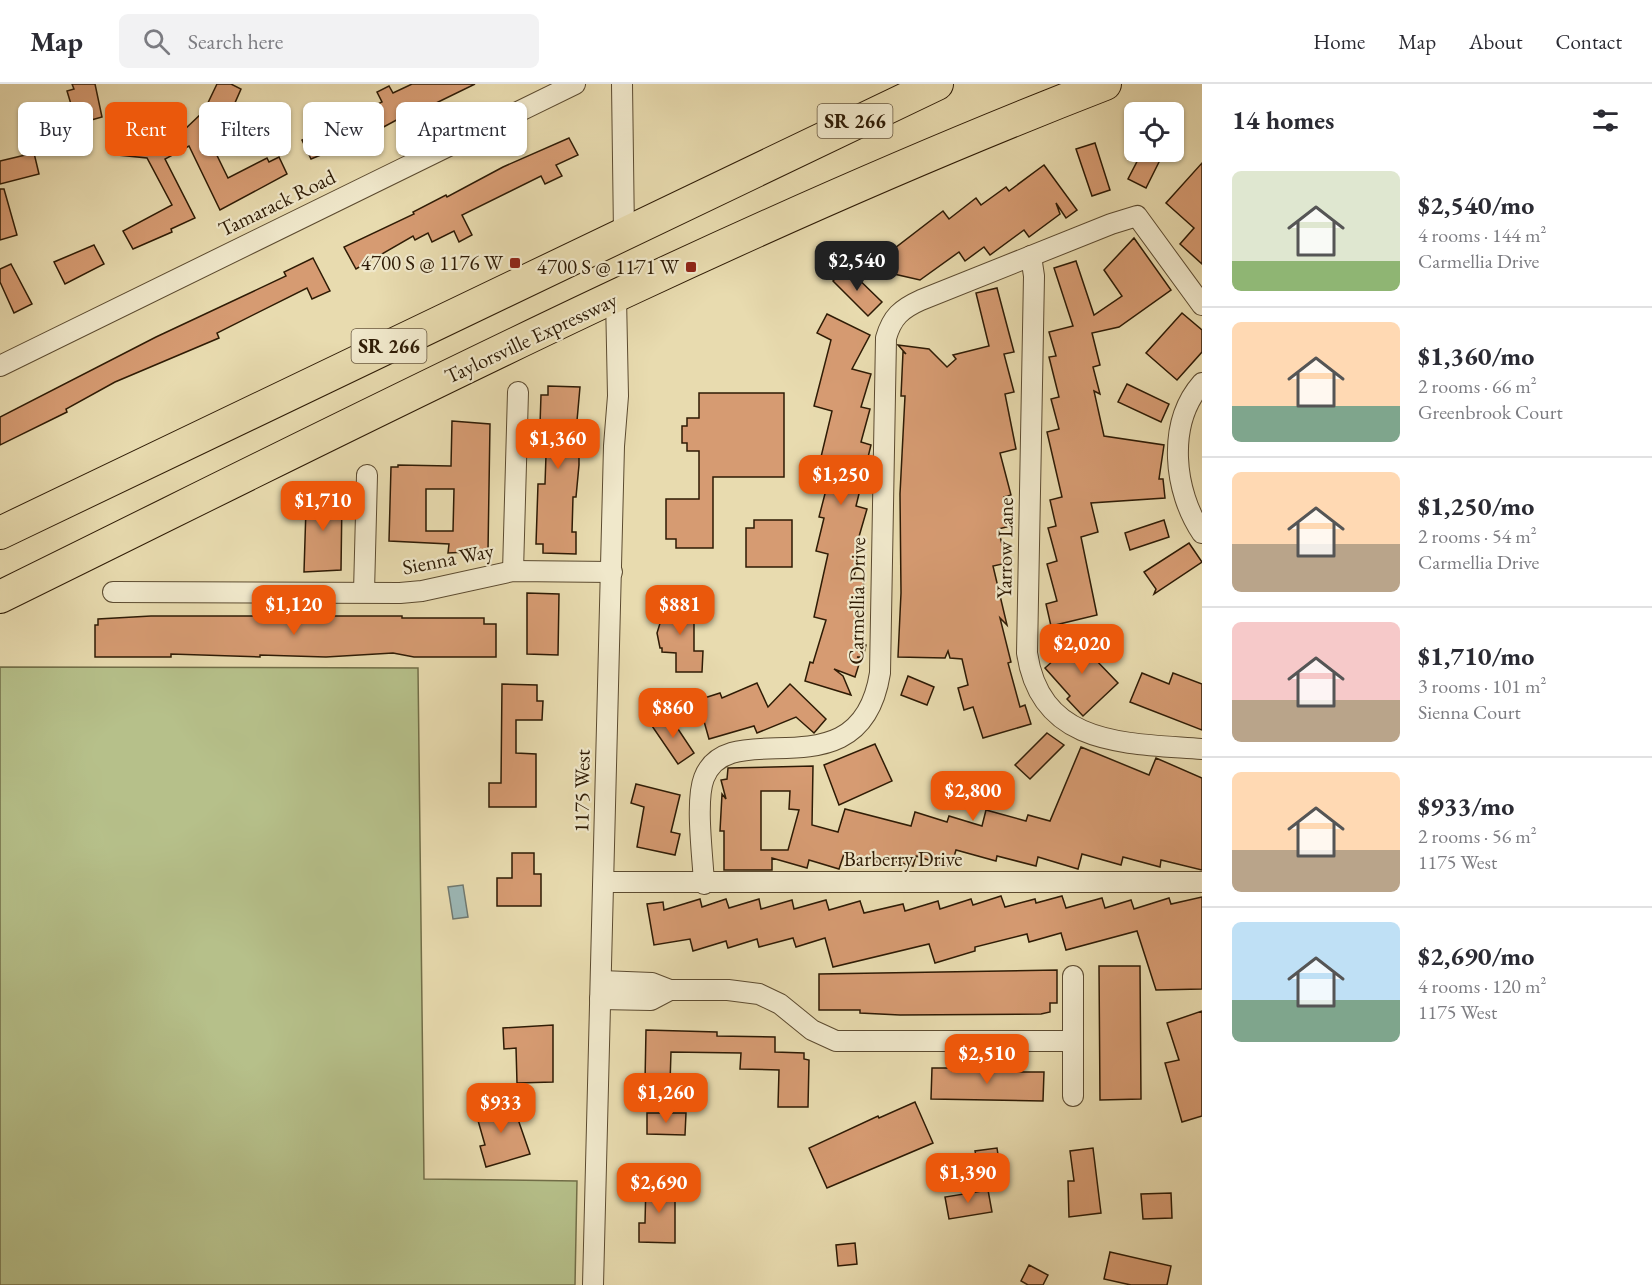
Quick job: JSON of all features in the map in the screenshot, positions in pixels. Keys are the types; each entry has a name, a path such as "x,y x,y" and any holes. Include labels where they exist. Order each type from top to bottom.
{"main road":[{"name":"SR 266","path":"0,533 937,84"},
{"name":"Taylorsville Expressway","path":"0,597 616,297 851,189 1105,84"}],"street":[{"name":"Tamarack Road","path":"0,366 574,84"},
{"path":"622,84 624,234"},
{"name":"Carmellia Drive","path":"704,884 701,798 703,779 712,764 722,756 740,750 805,749 827,744 852,729 873,701 880,673 885,364 890,324 898,312 1031,256 1137,216 1202,305"},
{"name":"Yarrow Lane","path":"1031,256 1034,276 1027,653 1035,687 1048,708 1066,724 1084,733 1104,739 1202,749"},
{"name":"1175 West","path":"593,1285 618,396 616,297"},
{"path":"1202,383 1186,412 1179,442 1178,470 1184,499 1202,533"},
{"path":"513,571 518,392"},
{"path":"364,592 367,475"},
{"name":"Sienna Way","path":"113,592 422,591 513,571 612,572"},
{"name":"Barberry Drive","path":"604,882 704,884 1202,882"},
{"path":"1073,976 1073,1096"},
{"path":"601,990 652,983 670,990 728,990 759,994 780,1004 812,1030 836,1041 1073,1041"}],"green space":[{"path":"0,667 418,668 424,1179 577,1181 575,1285 0,1285"}],"water":[{"path":"463,885 468,917 453,919 448,887"}],"building":[{"path":"72,84 95,84 102,117 93,120 93,102 70,102 67,91 74,89"},
{"path":"217,84 231,84 241,89 235,102 208,102"},
{"path":"412,84 475,84 438,102 396,102 396,120 384,127 384,102 377,92 389,86 393,93"},
{"path":"199,116 199,156 217,156 228,178 267,158 269,162 279,157 287,174 220,210 189,146 187,147 187,127"},
{"path":"569,138 578,155 556,165 562,176 545,184 541,176 462,215 472,235 459,242 454,231 432,242 428,233 415,240 413,236 356,269 344,247 414,214 413,212 503,167"},
{"path":"1095,143 1110,190 1092,196 1076,149"},
{"path":"21,156 35,156 39,174 0,184 0,161"},
{"path":"128,156 171,156 165,159 195,218 171,229 172,232 133,249 123,231 172,205 147,158"},
{"path":"1137,162 1159,162 1146,188 1128,179"},
{"path":"1202,163 1202,264 1180,244 1194,228 1166,203"},
{"path":"1044,165 1077,210 1066,218 1056,203 1060,214 1029,237 1024,230 990,255 984,247 965,261 959,252 920,280 894,274 882,258 943,211 949,219 976,198 981,205 1006,187 1009,191"},
{"path":"0,189 4,189 17,235 0,240"},
{"path":"1134,238 1171,290 1119,327 1092,333 1100,365 1093,367 1100,394 1094,391 1104,436 1164,445 1159,479 1163,479 1165,498 1091,503 1098,532 1081,537 1097,615 1051,626 1046,604 1057,601 1047,564 1057,561 1048,528 1056,526 1050,500 1062,497 1047,432 1059,429 1051,399 1059,397 1049,357 1056,356 1049,332 1073,326 1054,268 1076,261 1094,315 1122,296 1104,270"},
{"path":"94,245 104,264 65,284 54,262"},
{"path":"313,258 330,291 312,299 307,288 217,333 219,338 115,382 66,409 67,412 0,445 0,417 156,337 286,276 284,272"},
{"path":"11,264 32,304 14,313 0,282 0,269"},
{"path":"846,267 882,302 868,316 833,281"},
{"path":"997,288 1014,352 1004,354 1014,392 1005,394 1016,449 1000,453 1011,495 1004,497 1011,526 998,529 1007,563 993,566 1007,625 1000,618 1011,662 1008,663 1020,707 1025,705 1031,724 983,738 973,707 964,710 958,688 968,685 962,659 950,658 948,651 945,658 898,657 901,593 900,494 905,396 901,396 903,352 906,354 898,345 929,349 947,367 956,359 953,355 989,346 976,293"},
{"path":"1182,313 1202,330 1202,352 1177,380 1146,353"},
{"path":"827,314 870,335 852,369 871,374 861,407 870,409 861,442 871,445 856,506 867,509 858,540 863,541 854,576 865,579 857,608 865,610 856,642 866,645 863,657 857,657 861,658 855,677 834,669 843,676 851,695 805,681 826,620 814,617 828,554 816,551 824,518 819,517 827,486 815,482 832,411 814,406 831,340 817,333"},
{"path":"1127,384 1169,404 1161,422 1118,402"},
{"path":"548,386 580,387 575,443 579,443 579,465 576,497 573,497 572,532 576,532 576,554 543,553 543,544 536,544 538,484 545,484 546,455 539,455 541,395 548,395"},
{"path":"699,393 784,393 784,477 713,477 713,548 676,548 676,539 666,539 666,499 699,499 699,451 687,451 687,443 682,443 682,426 687,426 687,418 699,418"},
{"path":"452,421 490,424 488,551 448,553 449,544 389,541 391,467 398,467 398,465 451,466","holes":["426,489 454,489 453,531 426,531"]},
{"path":"303,493 335,494 335,496 342,497 341,570 304,572 306,508 303,508"},
{"path":"754,520 792,520 792,567 746,567 746,528 754,528"},
{"path":"1164,520 1169,537 1130,550 1125,533"},
{"path":"1189,543 1202,562 1154,594 1156,589 1144,572"},
{"path":"527,593 559,594 558,655 527,654"},
{"path":"666,601 694,601 694,651 703,651 702,672 676,672 676,653 662,652 657,633 661,620 665,619"},
{"path":"151,616 484,618 484,624 496,624 496,657 414,657 393,653 326,657 171,654 171,657 95,657 95,625 98,625 98,619"},
{"path":"1084,633 1099,651 1093,657 1118,683 1083,716 1067,699 1070,696 1045,668"},
{"path":"1142,673 1169,684 1173,673 1202,684 1202,730 1130,702"},
{"path":"908,676 934,687 927,705 901,695"},
{"path":"757,683 768,707 790,684 826,719 814,733 796,717 757,733 754,726 709,739 698,700 720,693 722,698"},
{"path":"502,684 537,685 537,701 543,701 542,720 516,720 516,753 536,754 536,807 489,807 489,783 501,783"},
{"path":"668,714 694,753 678,764 652,726"},
{"path":"1047,733 1064,745 1030,779 1015,765"},
{"path":"875,744 892,781 839,805 824,765"},
{"path":"1081,747 1149,775 1156,758 1202,778 1202,870 1161,860 1160,867 1123,857 1121,865 1082,854 1078,869 1038,857 1036,866 997,856 996,861 956,850 951,867 916,856 913,866 878,857 877,862 844,854 839,869 809,860 807,868 772,858 772,870 724,870 724,831 720,831 722,794 726,799 721,780 727,779 728,768 813,766 812,825 838,832 845,809 911,826 915,812 947,822 949,816 982,826 986,810 1026,821 1028,815 1050,821","holes":["761,791 790,791 789,809 799,810 788,850 761,850"]},
{"path":"636,784 680,795 671,832 680,834 675,855 637,847 644,807 631,803"},
{"path":"512,853 534,853 534,874 541,874 541,906 497,906 497,878 512,878"},
{"path":"1001,896 1005,907 1035,899 1036,903 1062,896 1066,908 1102,898 1105,908 1131,900 1134,909 1169,898 1171,904 1202,897 1202,989 1156,990 1137,931 1066,950 1061,933 1029,942 1027,934 975,947 975,951 935,963 929,944 833,967 825,938 796,947 793,938 759,947 757,939 728,948 726,941 693,951 690,939 654,945 647,904 663,902 664,910 700,899 702,907 726,899 729,908 759,899 761,909 792,900 794,909 826,900 829,910 860,901 864,913 903,904 905,911 938,901 940,909 971,899 973,905"},
{"path":"1099,966 1140,966 1141,1099 1100,1100"},
{"path":"1057,970 1057,1003 1050,1003 1050,1012 1041,1014 900,1015 860,1013 860,1010 819,1010 819,974"},
{"path":"1202,1011 1202,1116 1182,1122 1165,1063 1179,1060 1167,1023"},
{"path":"553,1025 553,1082 517,1083 516,1048 504,1049 503,1028"},
{"path":"646,1030 717,1032 717,1036 775,1037 775,1052 804,1053 804,1059 809,1060 808,1107 778,1107 779,1070 740,1069 741,1053 671,1052 670,1083 645,1082"},
{"path":"932,1068 952,1068 952,1071 1013,1069 1013,1072 1044,1072 1043,1101 931,1099"},
{"path":"511,1099 530,1154 486,1167 480,1146 485,1145 475,1110"},
{"path":"915,1102 933,1143 827,1188 809,1148 878,1116 879,1118"},
{"path":"647,1113 686,1113 685,1135 647,1134"},
{"path":"997,1148 1001,1174 980,1177 975,1151"},
{"path":"1093,1148 1101,1213 1069,1217 1068,1181 1074,1181 1070,1151"},
{"path":"646,1182 675,1183 675,1243 639,1242 639,1223 645,1223"},
{"path":"988,1190 992,1212 949,1219 945,1197"},
{"path":"1171,1193 1172,1218 1143,1219 1141,1194"},
{"path":"855,1243 857,1264 838,1266 836,1245"},
{"path":"1110,1252 1171,1266 1167,1285 1131,1285 1104,1279"},
{"path":"1029,1265 1048,1275 1043,1285 1028,1285 1021,1281"}],"place":[{"name":"4700 S @ 1176 W","path":"515,263"},
{"name":"4700 S @ 1171 W","path":"691,267"}]}
